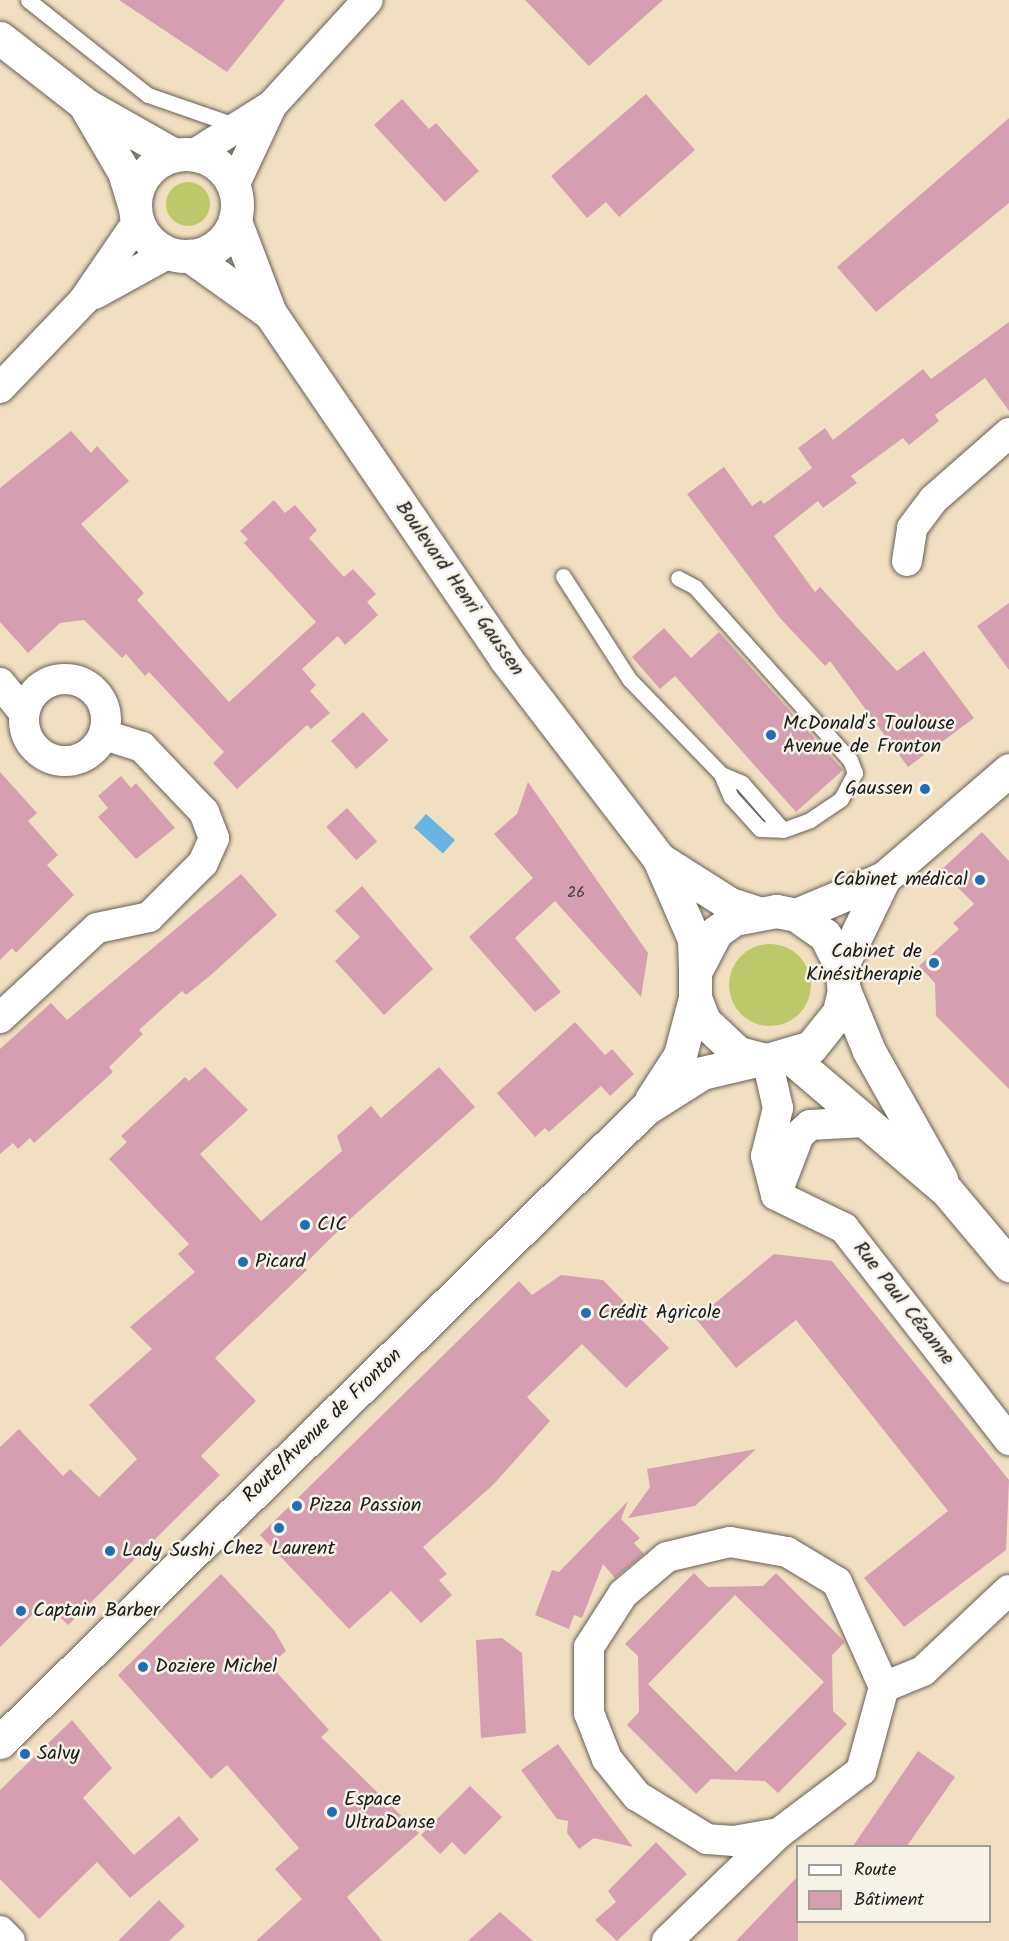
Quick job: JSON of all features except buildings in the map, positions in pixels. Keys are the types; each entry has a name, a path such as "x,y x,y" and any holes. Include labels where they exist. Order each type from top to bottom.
{"street":[{"path":"0,388 84,300 137,214 146,174 272,105 368,0"},
{"name":"Boulevard Henri Gaussen","path":"0,38 86,105 184,155 217,165 234,186 235,221 270,313 499,649 659,859 694,939 695,985"},
{"name":"Boulevard Henri Gaussen","path":"86,105 124,172 145,235 270,313"},
{"path":"234,186 272,105"},
{"path":"84,300 179,255 218,246 235,221"},
{"path":"907,561 912,528 934,499 1009,433"},
{"path":"0,683 24,713 33,746 54,760 80,759 105,735 107,715 100,697 85,684 66,678 47,682 32,695 24,713"},
{"path":"0,1018 97,928 149,917 203,864 214,838 204,812 142,747 105,735"},
{"path":"645,1109 680,1055 695,985 716,932 755,912 796,915 884,878 1009,770"},
{"name":"Boulevard Henri Gaussen","path":"659,859 730,904 755,912"},
{"path":"645,1109 702,1073 773,1059 827,1032 843,978 884,878"},
{"path":"796,915 825,935 869,1051 947,1191"},
{"path":"695,985 718,1040 773,1059 864,1122 947,1191 1009,1265"},
{"path":"773,1059 778,1108 766,1156 776,1195"},
{"name":"Route/Avenue de Fronton","path":"1,1738 645,1109"},
{"path":"776,1195 799,1135 810,1125 864,1122"},
{"name":"Rue Paul Cézanne","path":"776,1195 844,1228 1009,1440"},
{"path":"667,1941 779,1833 861,1771 884,1687 837,1582 787,1552 730,1542 667,1557 623,1594 589,1647 589,1713 606,1759 638,1796 707,1839 734,1841 779,1833"},
{"path":"884,1687 922,1671 1009,1590"},
{"path":"0,1931 10,1941"}],"lane":[{"path":"28,0 148,95 237,126"},
{"path":"563,576 629,680 721,774 730,797 760,830 783,830 841,799 855,773 850,760 695,587 678,578"}],"green space":[{"path":"188,182 203,189 210,204 203,219 188,226 173,219 166,204 173,189"},
{"path":"762,944 778,944 793,951 804,962 811,977 808,1001 799,1014 778,1026 762,1026 747,1019 736,1008 729,993 729,977 736,962 747,951"}],"water":[{"path":"426,814 455,840 443,853 414,827"}],"place":[{"name":"McDonald's Toulouse Avenue de Fronton","path":"771,735"},
{"name":"Gaussen","path":"925,789"},
{"name":"Cabinet médical","path":"980,880"},
{"name":"Cabinet de Kinésitherapie","path":"934,963"},
{"name":"CIC","path":"305,1225"},
{"name":"Picard","path":"243,1262"},
{"name":"Crédit Agricole","path":"586,1313"},
{"name":"Pizza Passion","path":"297,1506"},
{"name":"Chez Laurent","path":"279,1528"},
{"name":"Lady Sushi","path":"110,1551"},
{"name":"Captain Barber","path":"21,1611"},
{"name":"Doziere Michel","path":"143,1667"},
{"name":"Salvy","path":"25,1754"},
{"name":"Espace UltraDanse","path":"332,1812"}]}
